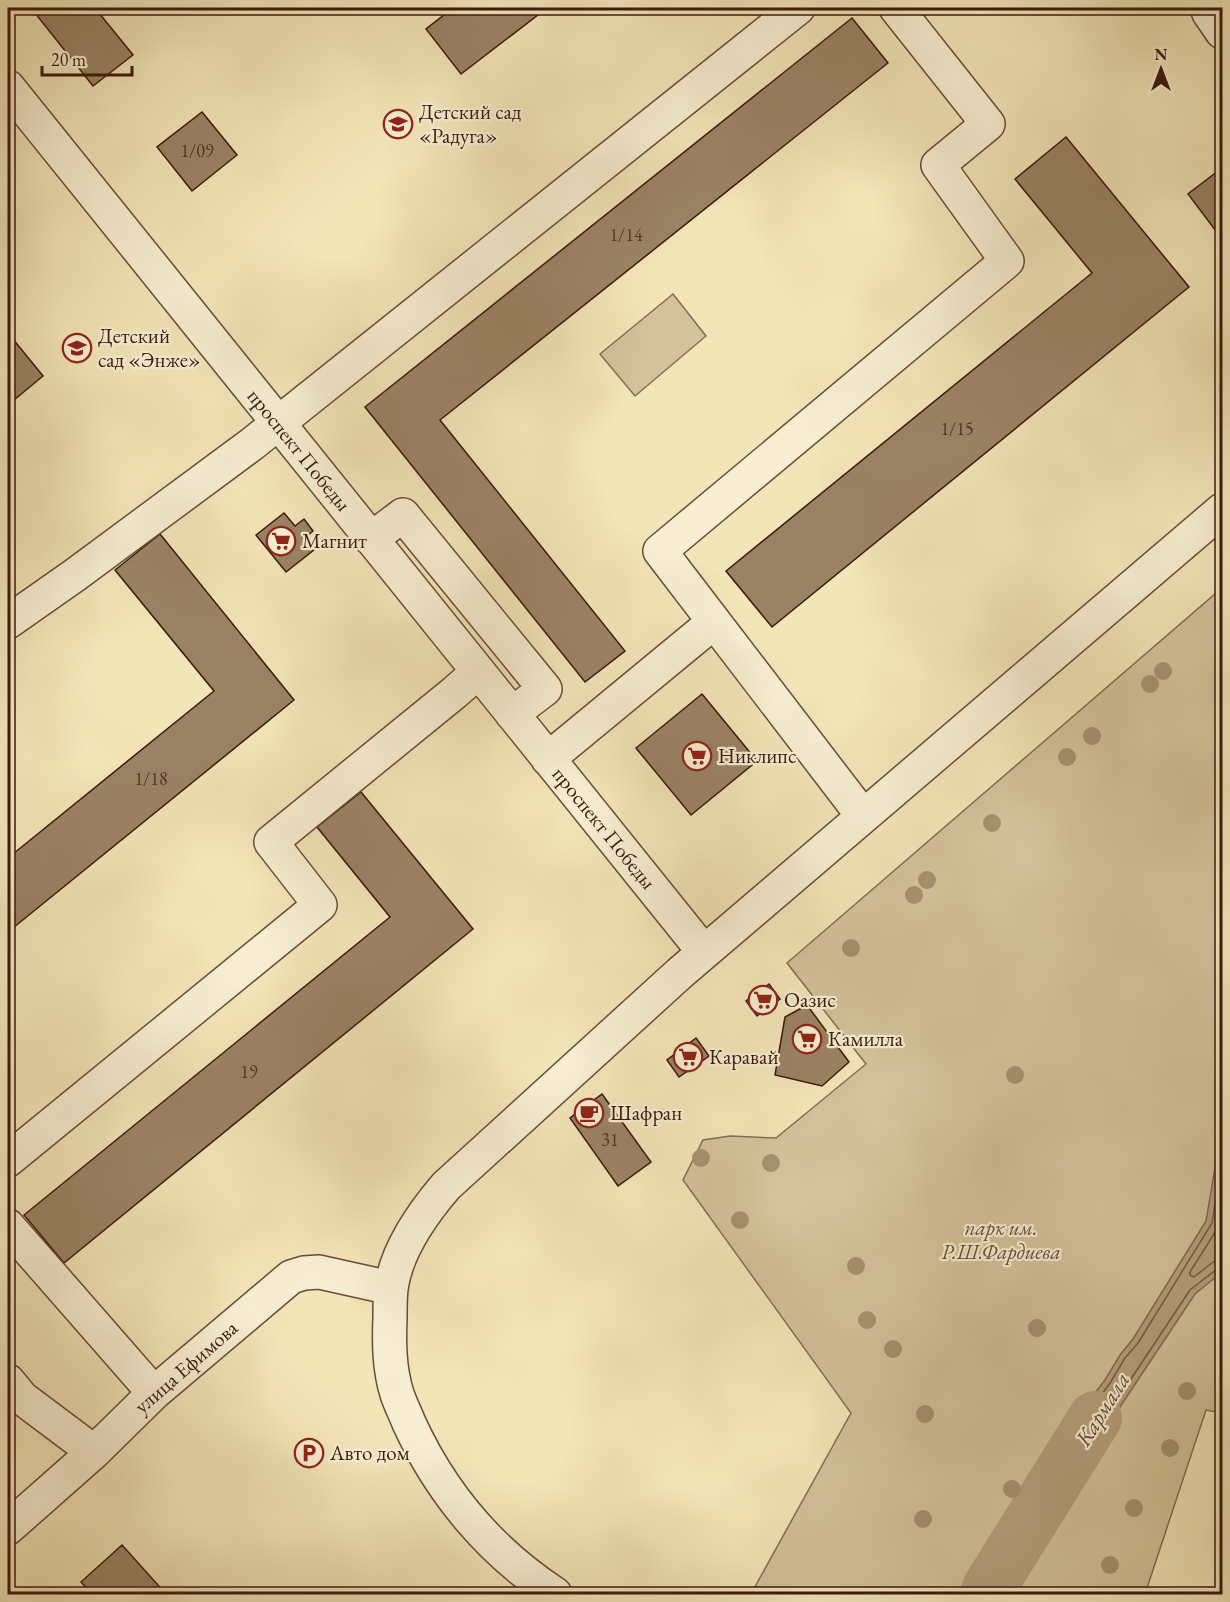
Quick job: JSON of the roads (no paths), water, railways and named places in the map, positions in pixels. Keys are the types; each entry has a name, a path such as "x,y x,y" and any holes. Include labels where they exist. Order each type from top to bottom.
{"street":[{"path":"8,622 75,575 278,423 798,8"},
{"path":"863,816 660,551 1007,261 938,165 988,124 896,8"},
{"path":"1207,8 1222,32"},
{"name":"проспект Победы","path":"8,87 704,952"},
{"path":"555,1594 488,1541 446,1490 418,1443 397,1394 388,1350 391,1288 401,1257 417,1224 446,1186 704,952 1222,510"},
{"path":"371,539 403,514 530,670 545,689 512,714"},
{"path":"548,759 714,622"},
{"path":"8,1160 320,905 271,842 478,672"},
{"path":"8,1226 154,1393"},
{"name":"улица Ефимова","path":"8,1528 94,1452 154,1393 291,1277 319,1272 391,1288"},
{"path":"8,1381 22,1398 94,1452"}],"water":[{"path":"1222,1126 1222,1272 1195,1294 1086,1458 1053,1514 995,1594 980,1594 1037,1499 1054,1494 1061,1489 1057,1479 1056,1465 1083,1419 1090,1399 1133,1339 1206,1221"}],"waterway":[{"name":"Кармала","path":"987,1594 1095,1418"}],"place":[{"name":"Детский сад «Радуга»","path":"398,124"},
{"name":"Детский сад «Энже»","path":"77,348"},
{"name":"Магнит","path":"281,541"},
{"name":"Никлипс","path":"697,756"},
{"name":"Оазис","path":"763,1000"},
{"name":"Камилла","path":"807,1039"},
{"name":"Каравай","path":"688,1057"},
{"name":"Шафран","path":"589,1113"},
{"name":"Авто дом","path":"309,1453"}],"park label":[{"name":"парк им. Р.Ш.Фардиева","path":"1001,1240"}]}
